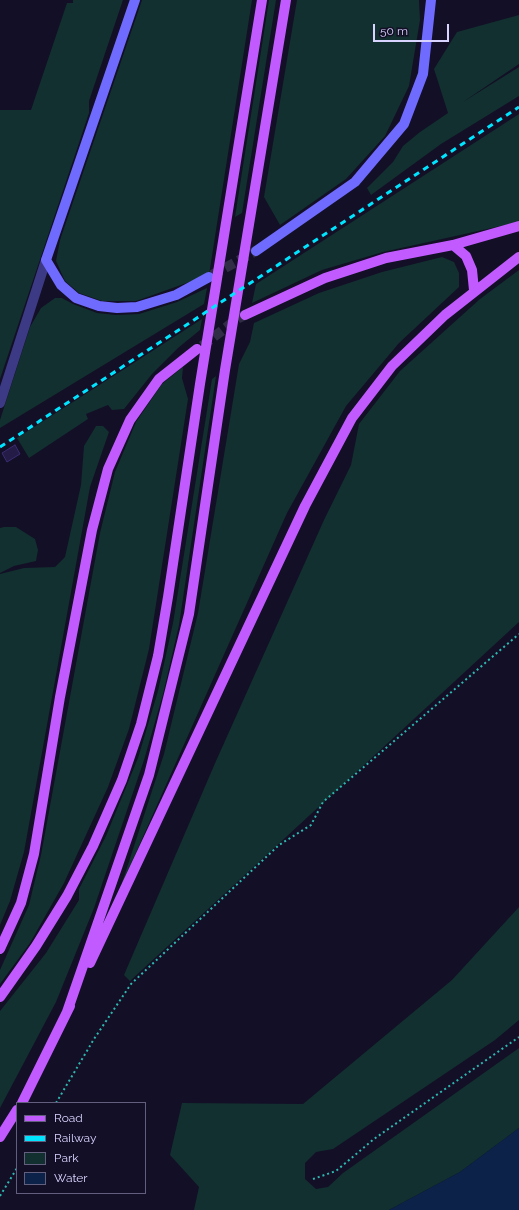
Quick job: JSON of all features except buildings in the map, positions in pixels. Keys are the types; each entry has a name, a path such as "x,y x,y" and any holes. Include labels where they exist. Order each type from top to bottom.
{"main road":[{"path":"0,997 48,928 67,896 93,846 122,780 141,724 159,649 224,229 262,0"},
{"path":"67,1012 149,775 174,680 189,614 225,370 286,0"},
{"path":"246,315 325,278 386,258 453,245 519,226"},
{"path":"453,245 466,256 472,270 474,290"},
{"path":"22,1102 67,1012 305,506 352,418 392,366 445,315 474,290 519,256"},
{"path":"0,949 21,903 34,854 60,697 92,530 108,469 130,420 159,379 197,349"},
{"path":"0,1137 16,1112"}],"street":[{"path":"1,399 46,260 135,0"},
{"path":"256,251 355,182 404,124 423,74 432,0"},
{"path":"46,260 61,285 76,298 99,306 117,308 137,307 176,295 209,277"}],"path":[{"path":"57,1102 94,1039 131,984 279,845 311,825 323,802 519,634"},
{"path":"313,1179 336,1171 374,1139 519,1037"},
{"path":"0,1196 16,1170"}],"green space":[{"path":"73,0 123,0 89,101 89,113 0,379 0,110 31,110 67,3 73,3"},
{"path":"142,0 252,0 209,275 136,301 102,301 79,293 65,281 56,261 60,240"},
{"path":"269,0 276,0 242,213 235,217"},
{"path":"297,0 419,0 420,20 409,86 385,136 346,179 280,225 264,197"},
{"path":"519,15 519,64 463,102 519,67 519,96 441,144 371,195 367,188 393,162 403,146 420,132 448,113 434,69 457,32"},
{"path":"519,114 519,222 383,252 322,270 252,303 256,284"},
{"path":"442,257 454,262 459,273 459,287 399,343 346,406 287,513 121,886 164,754 198,613 239,364 250,342 254,323 319,293 382,272"},
{"path":"519,270 519,622 130,981 124,975 216,761 324,520 351,465 359,424 400,371 480,299"},
{"path":"207,288 204,304 0,428 0,420 30,327 41,308 55,298 62,298 97,313 116,315 139,314 177,302"},
{"path":"202,319 200,330 178,348 152,374 124,409 112,410 108,405 86,414 88,419 29,458 17,438"},
{"path":"183,367 182,378 188,399 149,649 129,729 108,787 64,883 30,943 0,984 0,970 29,905 41,855 100,533 115,472 136,422 162,384"},
{"path":"216,376 179,625 163,694 144,760 94,908 56,1002 0,1108 0,1011 46,953 79,900 79,889 106,836 138,758 158,691 173,623 212,379"},
{"path":"96,426 103,426 109,432 90,487 24,852 10,901 0,925 0,574 24,568 55,567 65,557 81,485 84,446"},
{"path":"16,527 35,539 38,550 36,561 14,566 0,573 0,528"},
{"path":"519,907 519,1020 495,1040 333,1149 316,1152 305,1163 305,1179 316,1189 328,1187 343,1173 519,1048 519,1128 460,1172 389,1210 194,1210 199,1187 170,1155 182,1103 303,1104 452,980"}],"water":[{"path":"519,1128 519,1210 389,1210 460,1172"}],"tunnel":[{"path":"212,275 256,251"},
{"path":"202,346 237,319 245,315"}],"railway":[{"path":"0,447 519,107"}]}
